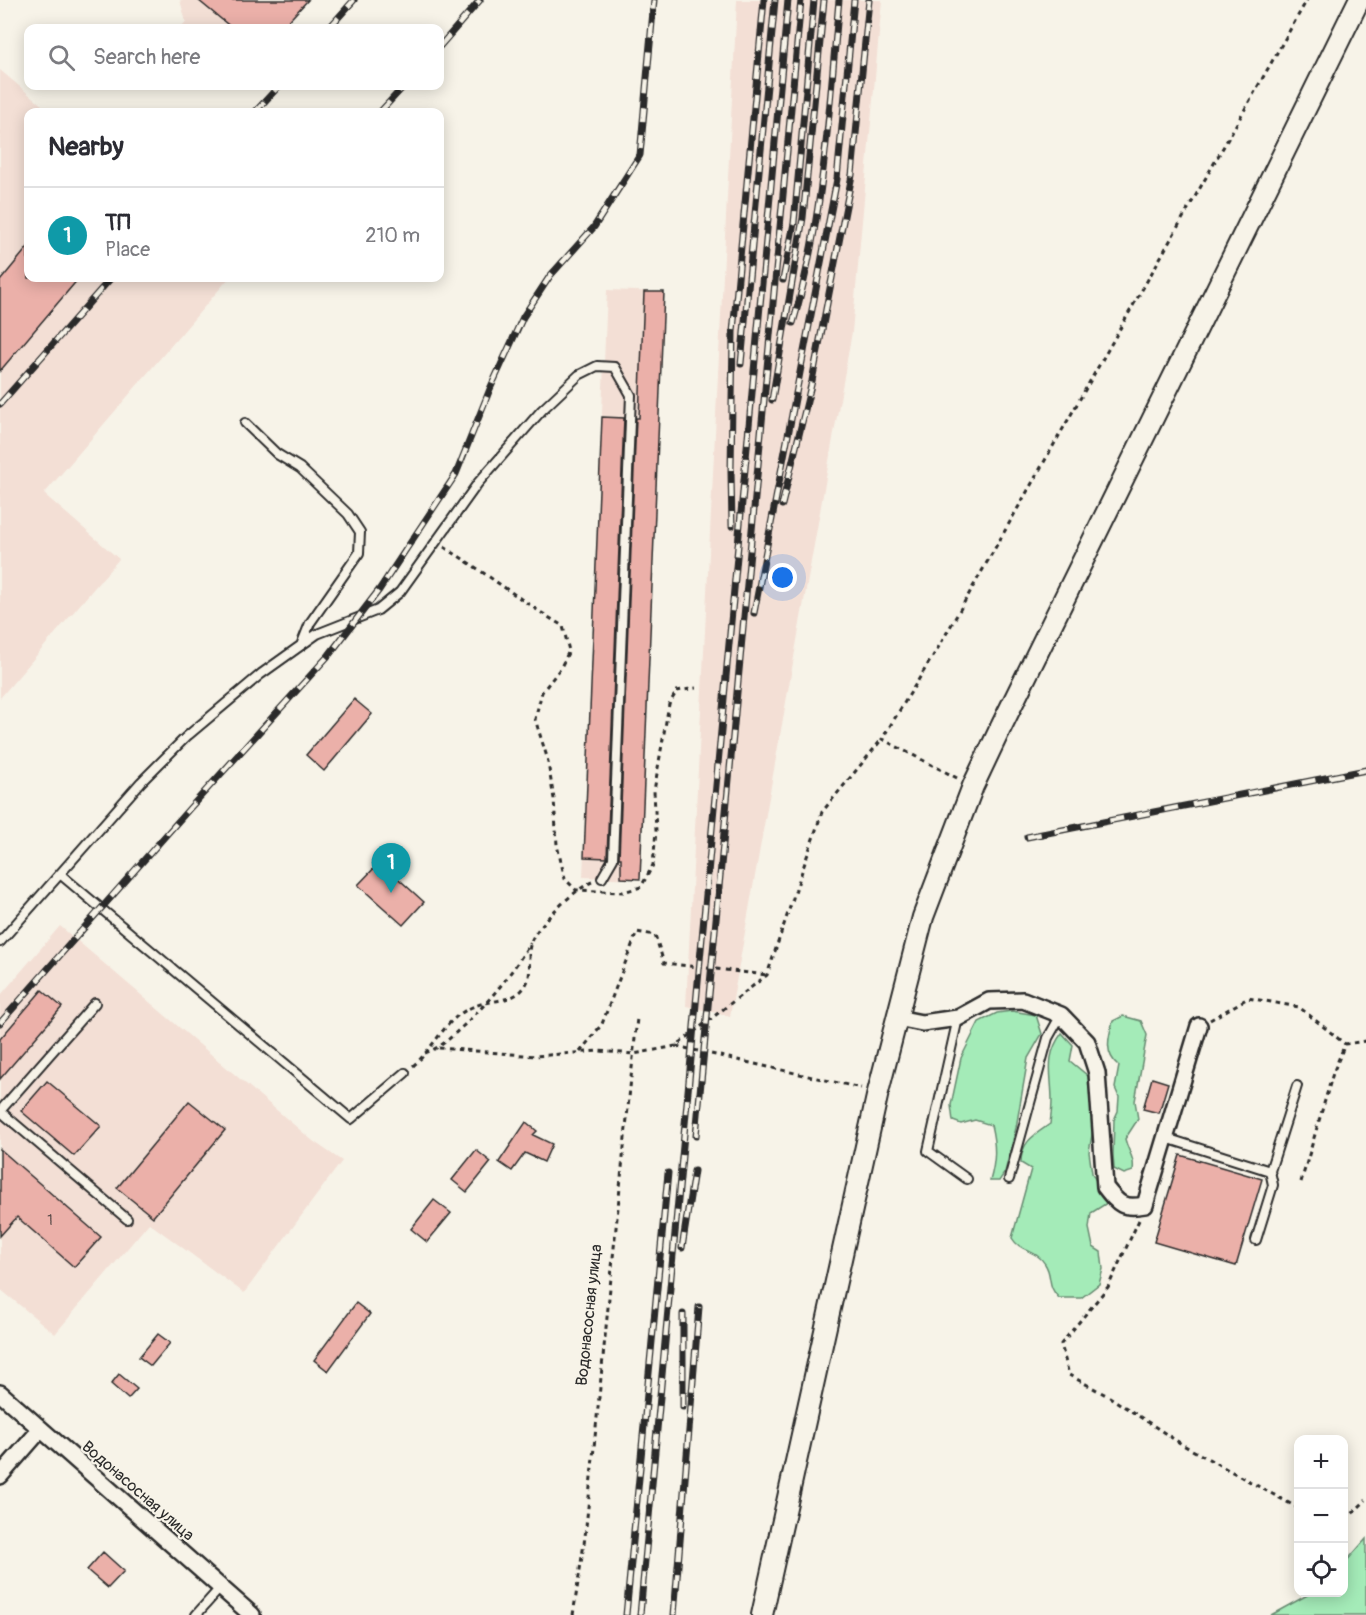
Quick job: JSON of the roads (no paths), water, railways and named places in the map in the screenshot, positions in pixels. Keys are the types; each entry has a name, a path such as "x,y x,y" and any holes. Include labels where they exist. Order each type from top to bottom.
{"street":[{"path":"762,1615 878,1092 923,917 973,786 1359,0"},
{"path":"897,1018 922,1023 958,1018 989,1001 1023,1000 1061,1016 1087,1042 1097,1073 1106,1187 1116,1202 1130,1208 1145,1205 1199,1026"},
{"name":"Водонасосная улица","path":"0,1393 252,1615"},
{"path":"0,1476 41,1429"}],"lane":[{"path":"0,942 141,782 186,737 261,674 316,634 378,610 400,592 478,483 542,410 579,375 597,366 615,367 631,395 613,859 602,878"},
{"path":"245,423 277,454 300,468 348,514 360,532 359,554 310,623 301,645"},
{"path":"60,874 351,1119 405,1073"},
{"path":"94,1003 0,1111 127,1219"},
{"path":"1009,1179 1048,1038 1061,1016"},
{"path":"958,1018 928,1151 967,1179"},
{"path":"1256,1240 1273,1185 1270,1171 1297,1086"},
{"path":"1166,1138 1270,1171"},
{"path":"196,1615 221,1587"}],"railway":[{"path":"333,24 354,0"},
{"path":"444,41 480,0"},
{"path":"0,1023 329,655 379,590 456,474 490,389 523,317 550,276 594,227 640,155 654,0"},
{"path":"732,526 733,332 764,0"},
{"path":"741,364 775,0"},
{"path":"640,1615 788,0"},
{"path":"696,1136 801,0"},
{"path":"783,280 794,223 814,0"},
{"path":"772,400 803,218 824,0"},
{"path":"793,323 812,244 819,203 839,0"},
{"path":"754,613 837,179 854,0"},
{"path":"782,505 812,381 852,175 869,0"},
{"path":"259,108 275,90"},
{"path":"384,108 400,90"},
{"path":"0,404 107,282"},
{"path":"1027,837 1366,770"},
{"path":"682,1248 694,1171"},
{"path":"626,1615 668,1173"},
{"path":"674,1615 699,1307"},
{"path":"683,1314 683,1407"}],"place":[{"name":"ТП","path":"391,893"}]}
